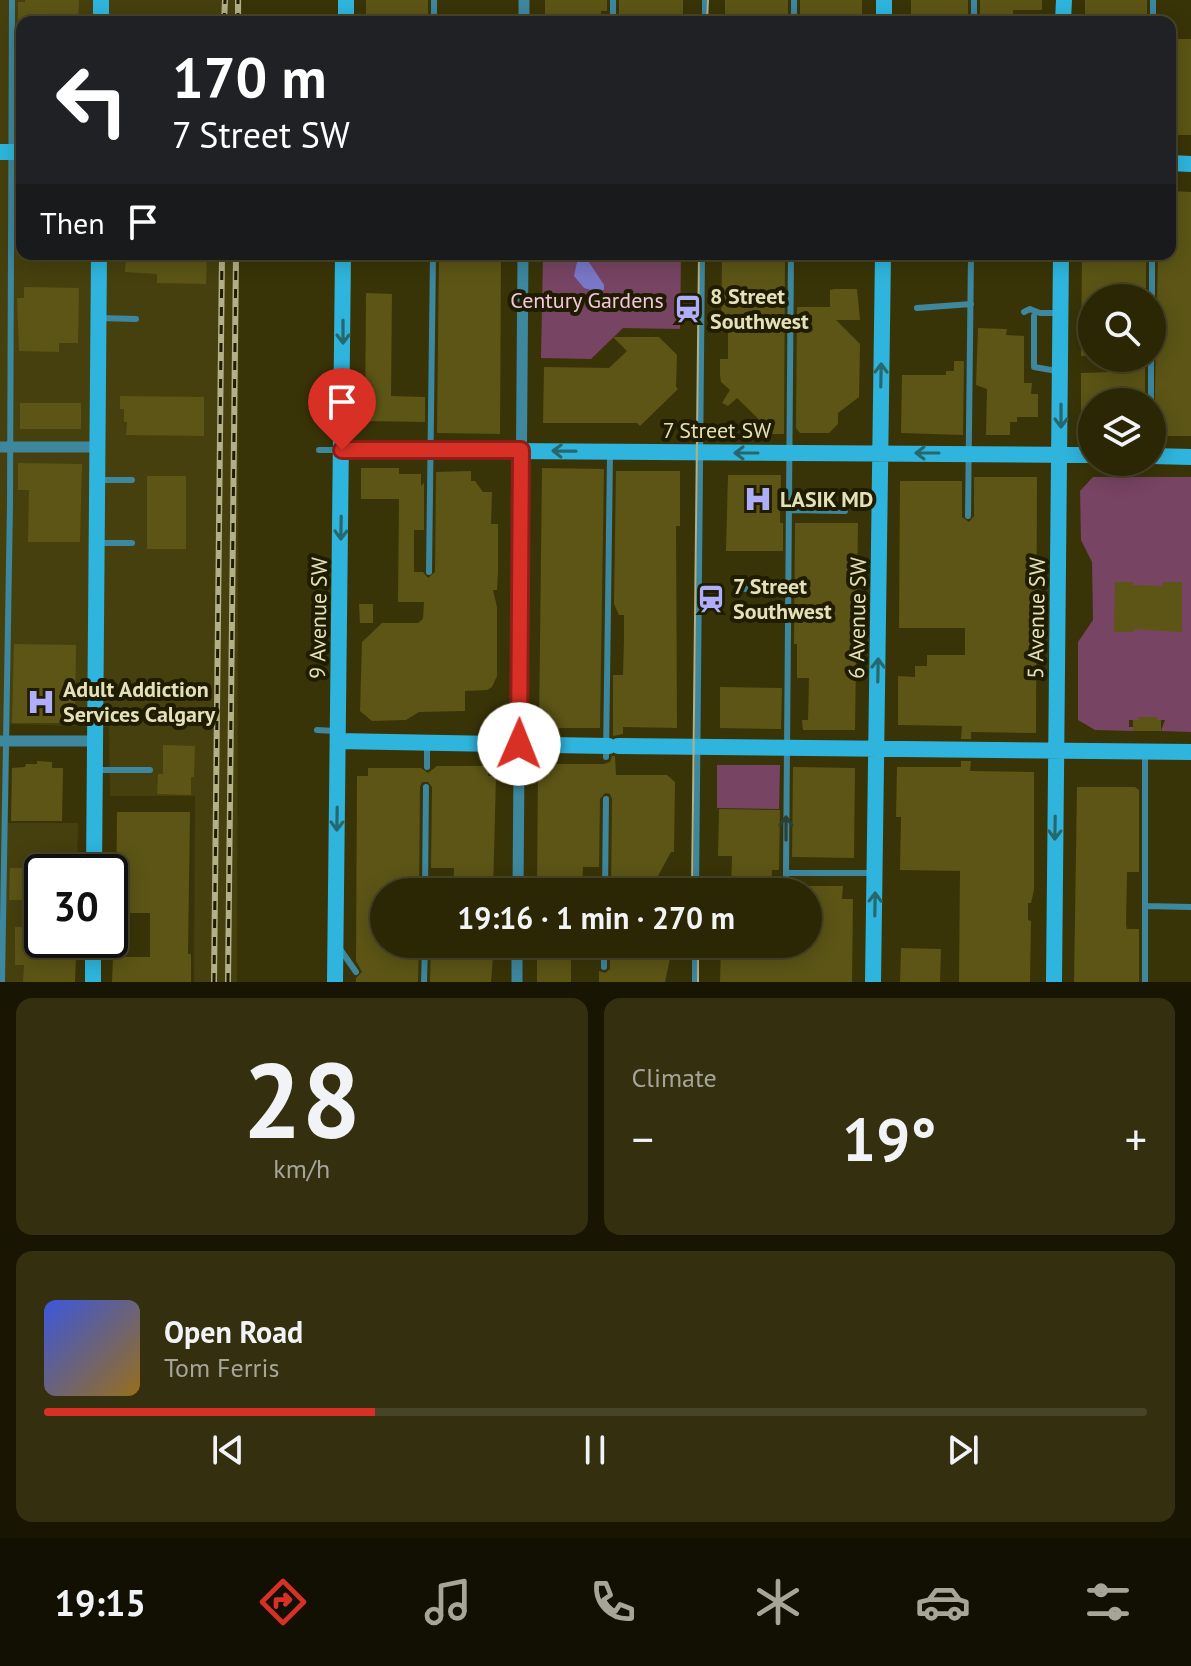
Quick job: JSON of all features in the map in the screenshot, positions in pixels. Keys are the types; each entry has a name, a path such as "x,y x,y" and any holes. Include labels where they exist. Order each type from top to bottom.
{"street":[{"path":"94,854 99,260"},
{"name":"9 Avenue SW","path":"335,982 343,260"},
{"path":"518,878 523,260"},
{"name":"6 Avenue SW","path":"873,982 883,260"},
{"name":"5 Avenue SW","path":"1054,982 1061,260"},
{"path":"5,447 98,447"},
{"name":"7 Street SW","path":"342,450 1078,455"},
{"path":"1166,456 1191,457"},
{"path":"338,736 610,749 1191,752"},
{"path":"3,741 94,741"},
{"path":"93,958 93,982"},
{"path":"517,958 517,982"}],"lane":[{"path":"2,982 5,447 12,0"},
{"path":"429,572 433,260"},
{"path":"696,878 702,260"},
{"path":"786,878 791,260"},
{"path":"968,516 971,260"},
{"path":"1152,260 1152,284"},
{"path":"917,308 971,304"},
{"path":"1061,313 1037,314 1034,367 1061,371"},
{"path":"99,318 136,319"},
{"path":"319,450 342,450"},
{"path":"610,451 610,749"},
{"path":"97,480 132,480"},
{"path":"789,510 845,511"},
{"path":"97,543 132,543"},
{"path":"738,589 788,588"},
{"path":"95,715 126,715"},
{"path":"317,730 338,736"},
{"path":"427,742 427,767"},
{"path":"1145,751 1145,982"},
{"path":"94,770 150,770"},
{"path":"425,878 426,787"},
{"path":"606,799 606,878"},
{"path":"786,873 875,873"},
{"path":"1145,906 1191,907"},
{"path":"335,942 355,971"},
{"path":"424,982 425,958"},
{"path":"604,958 604,967"},
{"path":"695,958 695,982"}],"shaded area":[{"path":"0,0 242,0 242,16 16,16 16,260 239,260 237,982 194,982 195,796 110,796 109,727 10,724 8,823 78,823 77,854 24,854 24,958 76,958 75,982 0,982"},
{"path":"588,260 604,285 601,293 584,288 574,276 577,262"}],"green space":[{"name":"Century Gardens","path":"543,260 681,260 680,329 623,328 591,359 541,358"},
{"path":"1093,477 1191,477 1191,732 1161,731 1165,720 1157,720 1156,717 1129,720 1133,731 1095,730 1078,720 1078,642 1093,620 1092,562 1081,540 1080,491"},
{"path":"717,765 780,765 779,809 717,808"}],"building":[{"path":"79,0 78,16 18,16 18,2"},
{"path":"366,0 428,0 428,16 366,16"},
{"path":"545,0 607,0 607,11 601,11 601,16 545,16"},
{"path":"619,0 683,0 683,16 619,16"},
{"path":"725,0 788,0 788,16 725,16"},
{"path":"800,0 862,0 862,16 800,16"},
{"path":"911,0 968,0 968,16 911,16"},
{"path":"980,0 1042,0 1042,10 1013,10 1013,15 980,14"},
{"path":"1085,0 1147,0 1147,16 1085,16"},
{"path":"1176,39 1191,39 1191,135 1176,135"},
{"path":"1176,191 1191,192 1191,436 1166,436 1166,388 1155,388 1155,372 1166,372 1166,284 1157,284 1158,260 1176,260"},
{"path":"126,260 207,260 206,284 157,283 157,274 125,272"},
{"path":"439,260 501,260 500,434 437,433"},
{"path":"722,260 785,260 784,434 768,434 768,428 737,398 728,406 722,403 730,390 721,382 720,359 728,359 728,332 721,332"},
{"path":"1082,260 1146,260 1146,284 1082,284"},
{"path":"24,287 79,288 78,343 59,343 59,352 19,351 17,298 24,298"},
{"path":"857,289 860,320 836,320 860,344 859,397 838,413 838,424 829,433 800,433 796,428 797,307 830,307 830,290"},
{"path":"366,293 392,294 391,396 425,397 425,422 365,421"},
{"path":"978,328 1007,329 1006,335 1024,336 1024,383 1032,383 1031,394 1038,394 1038,417 1017,417 1017,422 1010,422 1010,435 986,435 987,389 976,385"},
{"path":"613,337 659,337 677,355 678,389 640,426 637,423 543,423 544,367 609,368 627,351"},
{"path":"954,361 964,361 963,435 901,433 902,375 946,375 946,371 954,371"},
{"path":"1145,372 1145,388 1081,388 1081,373"},
{"path":"120,396 204,397 204,436 126,435 127,422 124,422 124,409 120,409"},
{"path":"20,403 81,403 81,429 20,429"},
{"path":"18,463 82,464 80,542 28,542 29,490 18,490"},
{"path":"361,468 399,468 399,474 421,474 421,486 424,483 424,530 414,530 414,572 423,572 428,578 435,572 436,472 471,471 471,481 475,481 483,492 492,492 491,524 498,524 497,590 493,590 497,607 497,676 487,690 465,691 465,711 419,712 406,720 372,721 360,711 362,642 382,623 418,623 423,619 424,602 398,602 399,499 361,499"},
{"path":"542,468 604,469 600,728 539,728"},
{"path":"616,471 680,471 680,526 676,526 677,728 623,727 623,734 613,736 613,675 623,675 624,640 624,615 619,615 614,604"},
{"path":"728,475 781,475 783,551 726,551"},
{"path":"147,476 186,476 186,549 147,549"},
{"path":"974,477 1037,477 1036,733 971,732 971,739 961,739 962,726 898,725 898,676 915,677 915,666 927,666 927,655 965,655 965,628 899,628 900,481 962,481 962,517 969,522 974,516"},
{"path":"795,523 858,523 855,730 803,730 802,720 808,720 809,678 797,678 797,644 794,644"},
{"path":"1115,582 1163,586 1163,582 1182,582 1182,632 1134,629 1134,632 1114,632"},
{"path":"359,604 373,604 373,623 360,623"},
{"path":"14,644 76,645 75,716 67,723 12,723"},
{"path":"720,687 782,688 781,729 720,728"},
{"path":"1138,717 1157,717 1161,720 1161,731 1133,731 1133,720 1138,720"},
{"path":"163,745 195,746 191,795 157,794 158,774 163,774"},
{"path":"615,756 616,775 667,775 675,782 674,852 671,852 659,878 611,878 612,799 610,794 605,793 600,799 599,867 583,867 583,878 537,878 538,764 610,762"},
{"path":"37,761 52,762 52,768 63,768 62,821 11,821 12,768 37,764"},
{"path":"961,761 971,761 970,771 1034,772 1034,890 1031,903 1028,903 1028,920 1031,921 1030,982 959,982 960,871 900,870 901,817 896,817 897,767 961,767"},
{"path":"437,766 488,766 488,776 496,776 493,878 454,878 454,868 431,868 432,787 428,782 422,782 419,878 370,878 370,958 419,958 418,982 356,982 362,972 356,961 357,776 368,776 368,768 421,768 428,773"},
{"path":"793,767 855,768 854,858 792,857"},
{"path":"1077,787 1135,787 1139,790 1139,872 1127,872 1126,925 1127,929 1139,929 1139,982 1074,982"},
{"path":"719,809 780,810 779,870 772,870 772,878 731,878 732,856 718,856"},
{"path":"117,812 190,812 188,954 191,954 191,982 112,982 113,958 150,957 150,913 128,913 128,854 117,854"},
{"path":"10,868 24,868 24,900 9,900"},
{"path":"822,886 843,886 842,899 853,899 852,982 720,982 721,958 822,958"},
{"path":"24,900 24,958 76,958 75,982 23,982 24,965 15,965 15,927 23,927"},
{"path":"901,948 941,949 940,982 900,982"},
{"path":"431,958 493,958 491,982 430,982"},
{"path":"537,958 571,958 571,982 537,982"},
{"path":"610,958 670,958 665,982 599,982 599,971 605,973 610,969"}],"tram line":[{"path":"707,16 708,0"},
{"path":"692,878 699,260"},
{"path":"698,958 698,982"}],"railway":[{"path":"224,16 225,0"},
{"path":"238,0 238,16"},
{"path":"214,982 222,260"},
{"path":"228,982 236,260"}],"place":[{"name":"8 Street Southwest","path":"688,309"},
{"name":"LASIK MD","path":"758,499"},
{"name":"7 Street Southwest","path":"711,599"},
{"name":"Adult Addiction Services Calgary","path":"41,702"}],"route":[{"path":"342,450 521,450 519,744"}]}
